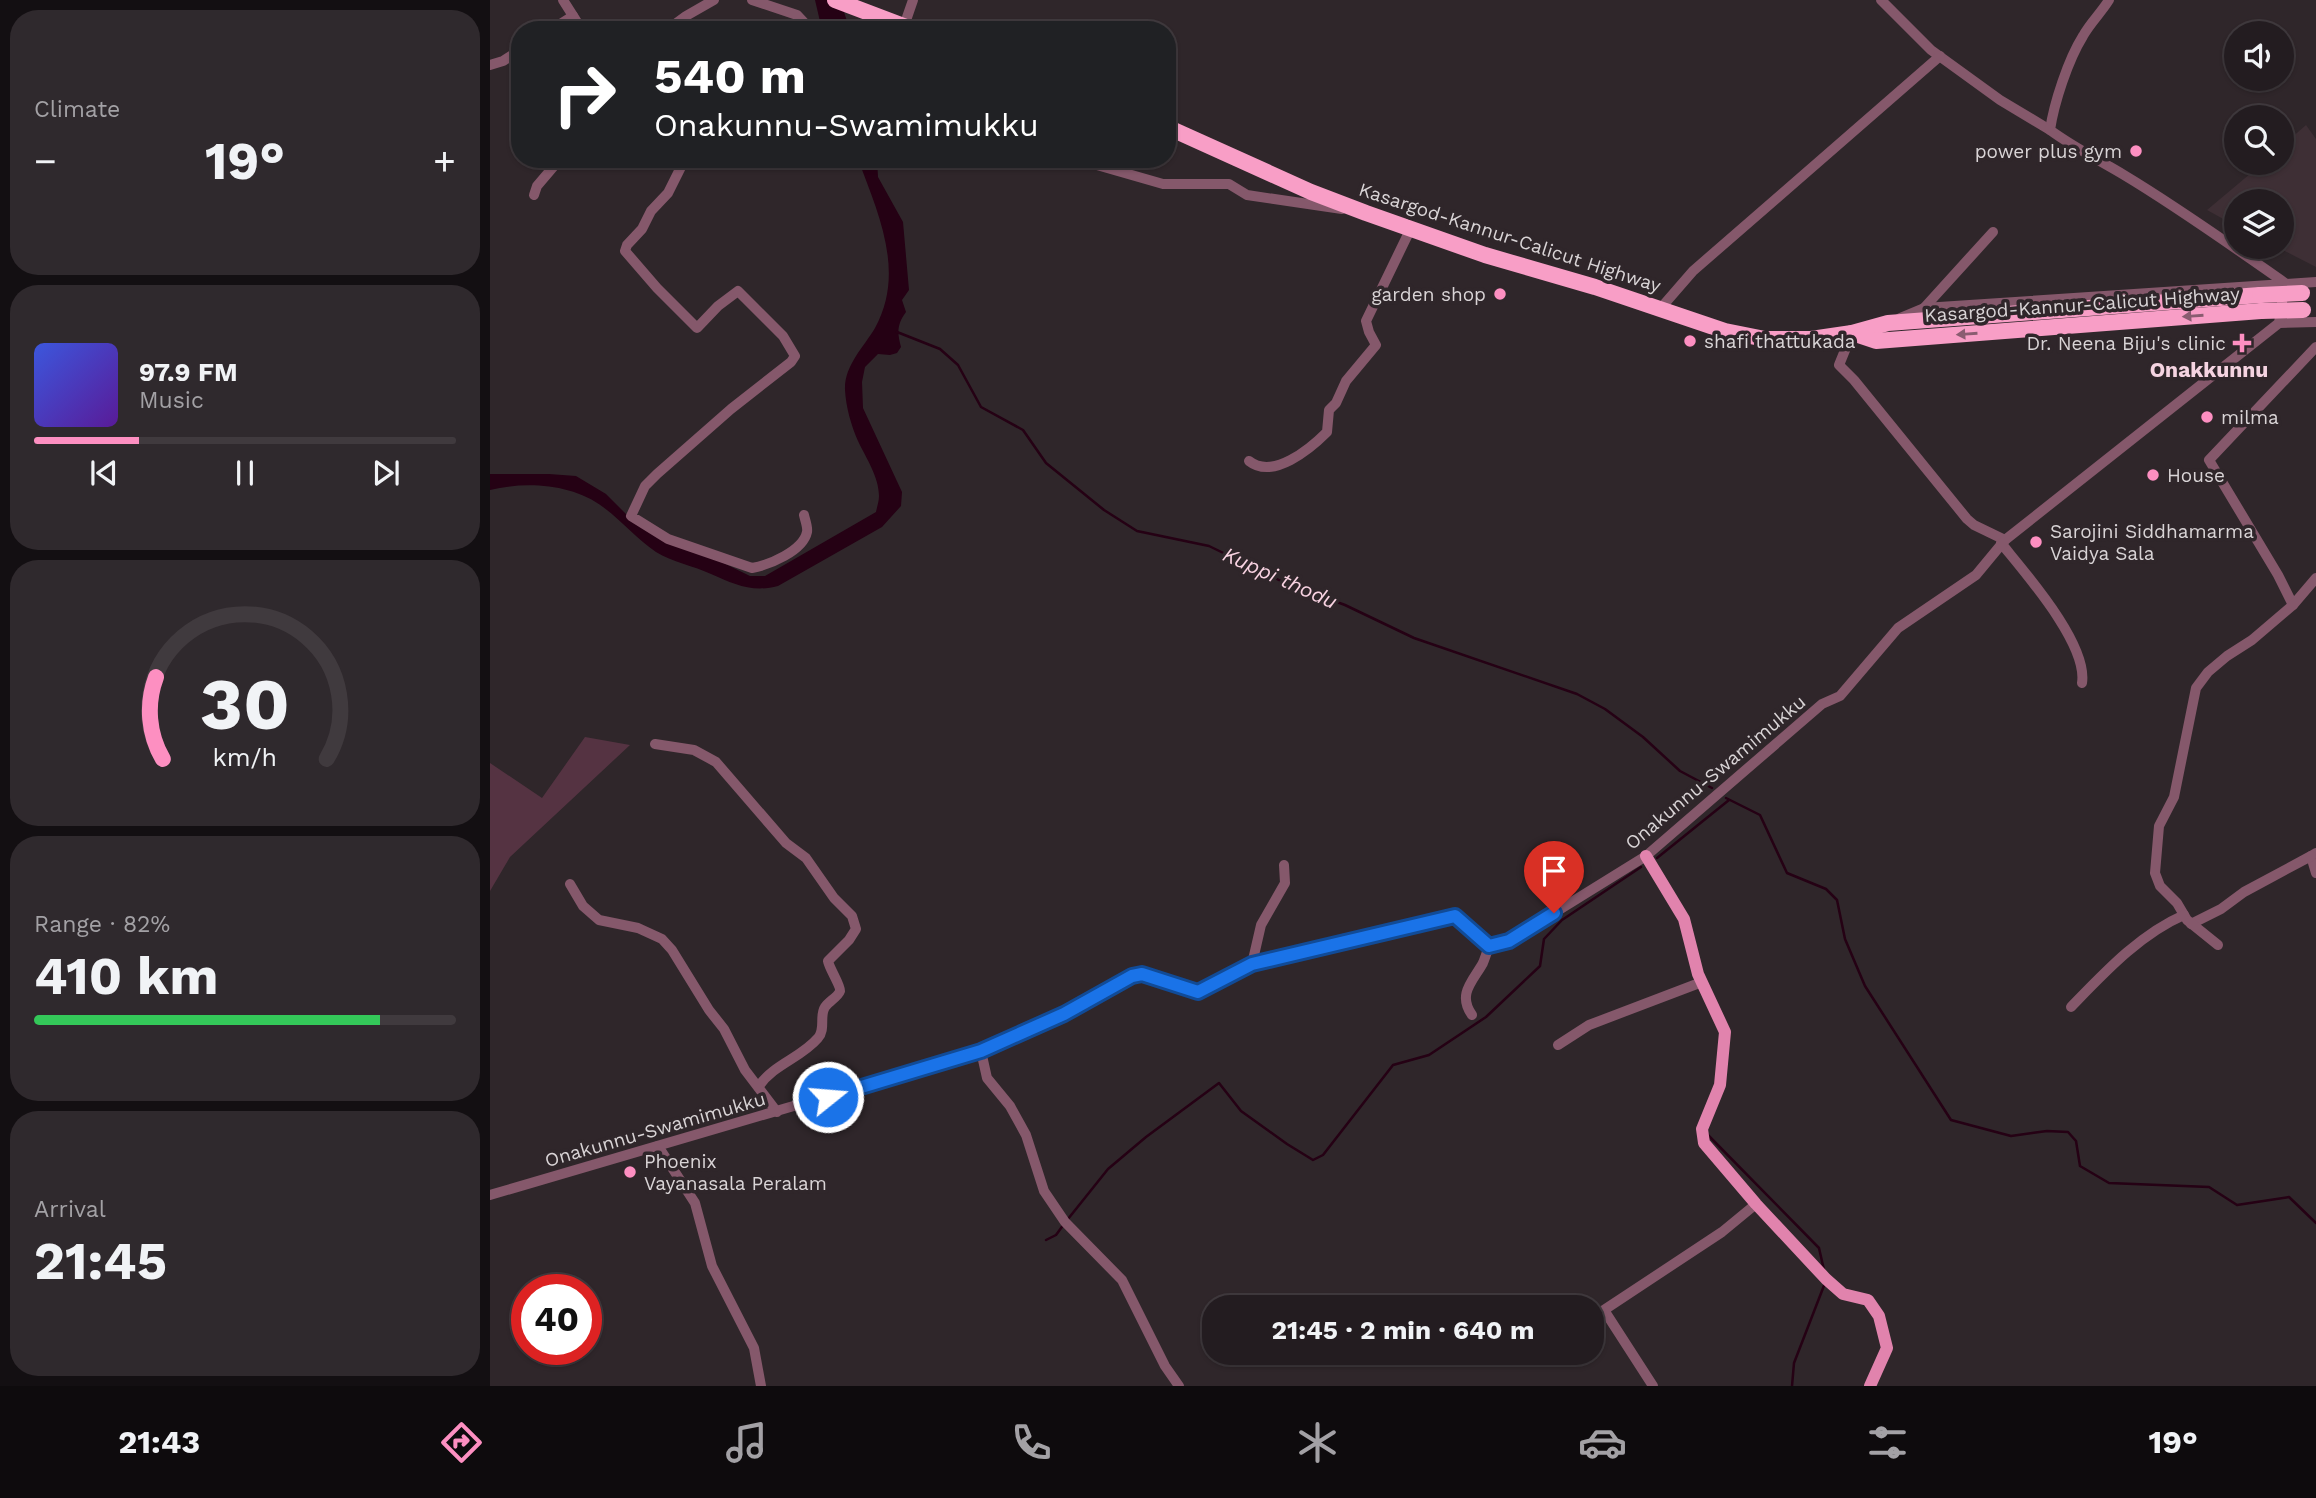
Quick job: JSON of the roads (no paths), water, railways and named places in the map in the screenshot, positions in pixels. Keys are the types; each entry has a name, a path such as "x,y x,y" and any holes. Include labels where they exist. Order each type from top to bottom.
{"highway":[{"path":"835,0 890,21"},
{"name":"Kasargod-Kannur-Calicut Highway","path":"1176,131 1311,192 1411,229 1725,331 1765,339 1811,339 1888,323 2261,303 2309,310"},
{"name":"Kasargod-Kannur-Calicut Highway","path":"1852,332 1877,341 2261,303 2309,293"}],"main road":[{"path":"1646,856 1684,919 1702,982 1725,1032 1720,1085 1702,1129 1704,1143 1756,1204 1843,1294 1868,1300 1879,1316 1887,1348 1870,1386"}],"street":[{"path":"563,0 576,21"},
{"path":"679,21 714,0"},
{"path":"752,0 796,15 802,21"},
{"path":"910,21 913,0"},
{"path":"1881,0 1940,56 2000,100 2069,145 2123,174 2285,283"},
{"path":"2050,131 2053,110 2071,58 2084,34 2109,0"},
{"path":"565,21 573,16"},
{"path":"490,65 511,56"},
{"path":"1660,309 1693,271 1940,56"},
{"path":"534,195 537,186 552,168"},
{"path":"680,168 668,193 651,211 642,229 625,251 697,328 718,306 738,291 783,336 795,356 657,474 645,486 631,516 668,539 752,568 764,566 801,544 807,531 804,515"},
{"path":"1107,168 1163,184 1229,184 1247,195 1366,213"},
{"path":"1248,461 1256,467 1285,463 1328,432 1329,410 1346,381 1376,345 1366,321 1411,229"},
{"path":"1924,308 1993,232"},
{"path":"1888,323 1924,308 2316,282"},
{"path":"2285,283 2280,323 2316,323"},
{"name":"Onakunnu-Swamimukku","path":"490,1195 981,1051 1064,1014 1132,976 1142,974 1198,992 1252,964 1455,916 1489,946 1509,941 1646,856 1822,704 1840,696 1898,628 1976,575 2003,542 2280,323"},
{"path":"1852,332 1839,365 1862,388 1967,519 2003,542 2043,594 2071,640 2084,670 2082,683"},
{"path":"2293,606 2278,575 2209,460 2316,347"},
{"path":"2218,945 2188,919 2160,886 2155,873 2159,826 2174,797 2196,688 2208,672 2293,606 2316,578"},
{"path":"655,744 694,750 716,762 786,843 806,858 834,898 852,916 856,929 828,961 829,970 840,987 840,992 824,1007 822,1034 808,1047 766,1075 758,1086"},
{"path":"2071,1007 2102,976 2165,923 2221,909 2244,892 2313,855 2316,873"},
{"path":"1252,964 1261,925 1284,883 1284,865"},
{"path":"570,884 583,906 599,920 638,928 662,939 672,950 724,1029 745,1070 777,1112"},
{"path":"1472,1015 1466,994 1468,985 1483,963 1489,946"},
{"path":"1558,1045 1589,1025 1702,982"},
{"path":"981,1051 987,1078 1010,1106 1026,1135 1044,1191 1065,1222 1122,1280 1165,1366 1179,1386"},
{"path":"658,1146 695,1203 712,1266 754,1348 761,1386"},
{"path":"1653,1386 1604,1310 1722,1232 1756,1204"}],"waterway":[{"name":"Kuppi thodu","path":"897,332 940,349 958,365 981,407 1023,430 1046,463 1104,510 1137,531 1209,546 1283,582 1345,605 1414,638 1577,694 1605,709 1643,737 1680,771 1712,788"},
{"path":"1726,798 1760,815 1787,873 1826,889 1837,900 1845,939 1865,986 1951,1120 2011,1136 2047,1131 2068,1132 2076,1141 2080,1166 2109,1183 2209,1187 2237,1205 2289,1197 2316,1223"},
{"path":"1657,858 1729,800"},
{"path":"1068,1219 1108,1169 1219,1083 1241,1111 1287,1144 1313,1160 1323,1155 1393,1065 1429,1055 1486,1017 1540,966 1544,939 1562,920 1641,867"},
{"path":"1707,1134 1819,1248 1824,1270"},
{"path":"1046,1240 1056,1235 1064,1224"},
{"path":"1792,1386 1794,1363 1825,1283"}],"place":[{"name":"power plus gym","path":"2136,151"},
{"name":"garden shop","path":"1500,294"},
{"name":"shafi thattukada","path":"1690,341"},
{"name":"Dr. Neena Biju's clinic","path":"2242,343"},
{"name":"milma","path":"2207,417"},
{"name":"House","path":"2153,475"},
{"name":"Sarojini Siddhamarma Vaidya Sala","path":"2036,542"},
{"name":"Phoenix Vayanasala Peralam","path":"630,1172"}],"district":[{"name":"Onakkunnu","path":"2209,370"}]}
